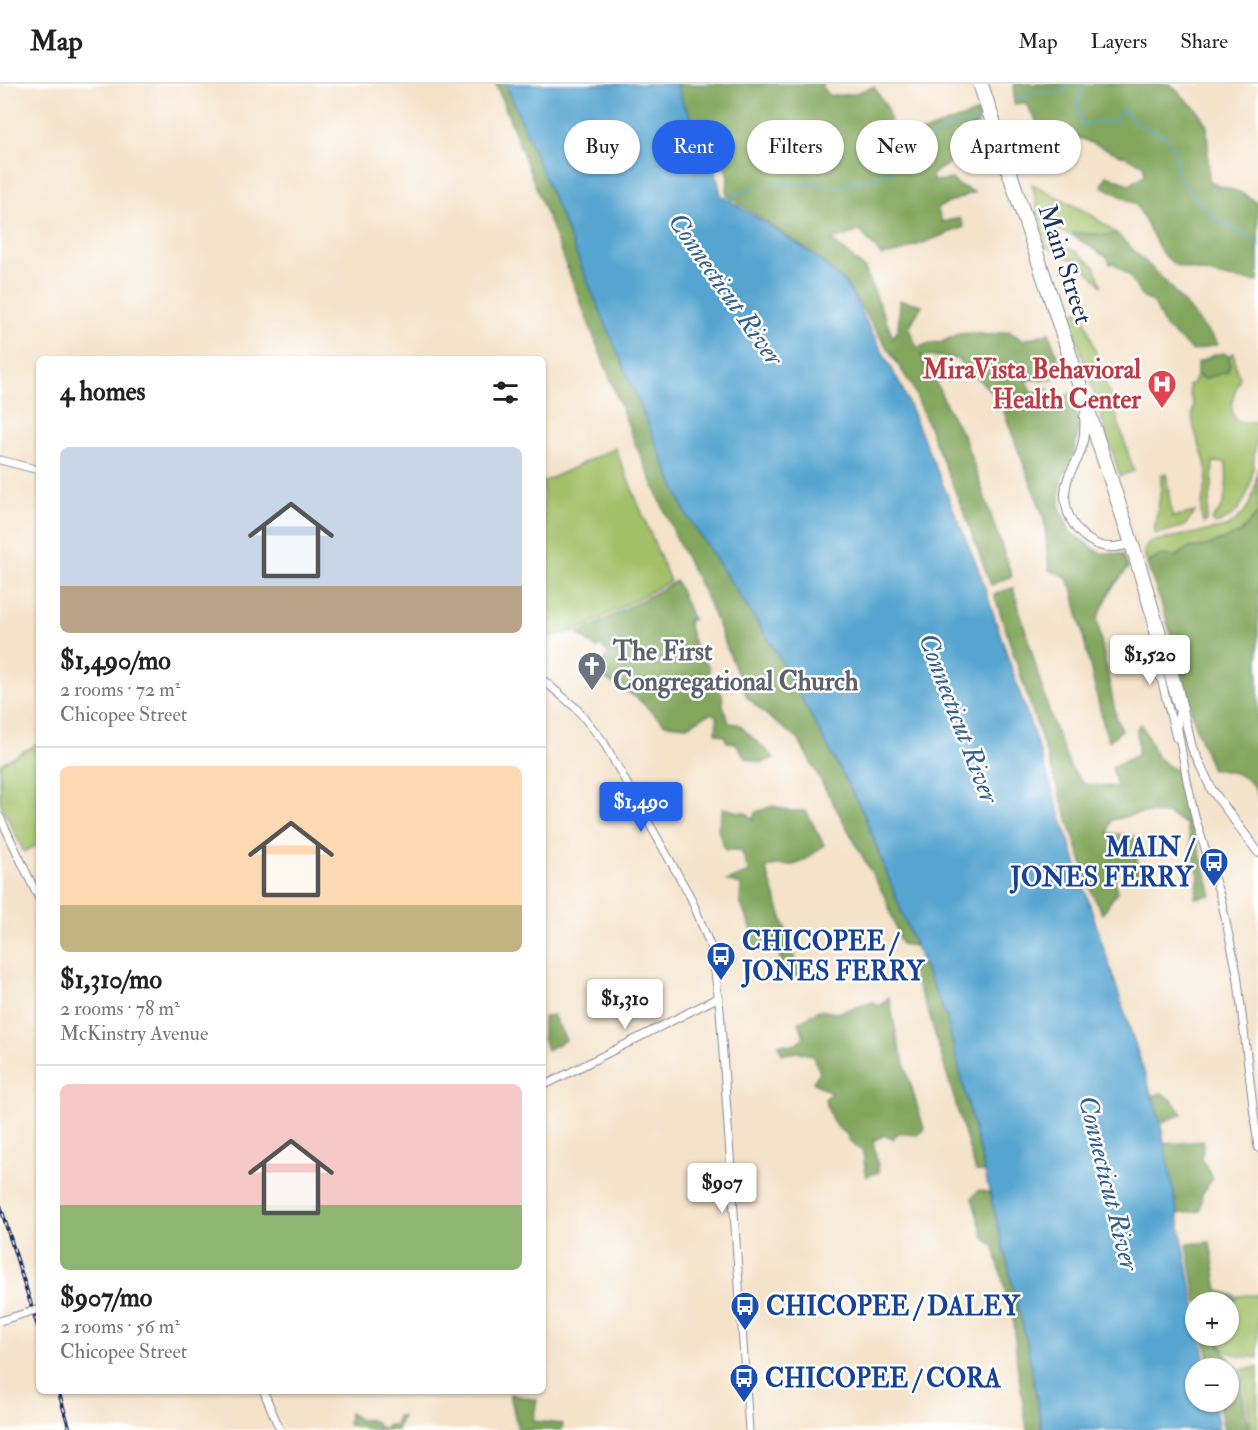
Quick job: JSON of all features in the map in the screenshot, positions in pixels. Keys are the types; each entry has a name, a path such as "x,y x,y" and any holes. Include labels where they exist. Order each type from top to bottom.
{"main road":[{"path":"977,84 985,96"},
{"path":"984,84 985,96"},
{"name":"Main Street","path":"985,96 1175,688"},
{"name":"Main Street","path":"985,96 1140,558 1175,688"},
{"path":"1083,405 1083,442 1065,491 1068,513 1078,531 1095,544 1111,548 1129,544"},
{"path":"0,460 36,469"},
{"name":"Main Street","path":"1147,604 1160,675 1195,817 1221,899 1235,962 1258,1148"},
{"path":"546,682 588,720 614,759 701,919 714,958 719,997 749,1430"},
{"path":"1175,688 1192,748 1206,779 1258,852"},
{"name":"Main Street","path":"1180,705 1179,730 1183,761"},
{"path":"0,817 36,893"},
{"path":"546,1084 719,997"},
{"path":"0,1321 36,1309"},
{"path":"265,1394 280,1430"}],"green space":[{"path":"496,84 506,84 686,514 773,646 863,812 915,946 901,944 886,899 798,739 747,697 708,601 681,548 635,443"},
{"path":"677,84 824,84 822,86 830,96 853,94 874,87 887,108 890,120 856,120 856,174 932,174 933,181 952,179 958,185 974,192 937,208 942,222 960,218 964,227 894,254 882,256 860,231 832,240 865,269 893,338 898,330 900,300 922,305 909,327 917,348 930,343 942,342 958,334 988,335 1010,331 1022,340 1049,333 1064,374 1050,380 1027,380 1031,393 1048,388 1053,402 1072,393 1079,425 1074,454 1061,480 1060,507 1070,532 1100,553 1123,554 1128,568 1112,588 1097,619 1116,717 1122,730 1109,741 1072,587 1065,576 1049,570 1044,518 999,399 957,359 921,355 963,434 1012,576 991,585 912,386 846,284 813,254 727,195 728,174 735,174 735,120 693,120 683,104"},
{"path":"1014,84 1170,84 1198,111 1207,125 1209,180 1219,186 1240,192 1258,203 1258,282 1229,278 1175,265 1162,253 1136,204 1102,186 1107,175 1130,185 1145,174 1143,164 1081,139 1081,120 1036,120 1025,103 1014,104"},
{"path":"978,112 978,120 956,120"},
{"path":"950,122 950,163 938,170 938,127"},
{"path":"1032,184 1090,214 1116,233 1072,235 1058,232 1056,244 1075,251 1095,267 1102,286 1081,264 1044,246 1034,215 1038,211"},
{"path":"1073,233 1105,235 1116,233 1165,281 1218,344 1193,351 1165,327 1154,303 1141,296 1130,276 1114,263 1110,264 1108,258 1072,235"},
{"path":"1082,310 1134,471 1120,476 1069,314"},
{"path":"1223,353 1229,356 1230,365 1227,372 1204,379 1197,375 1197,363"},
{"path":"1234,353 1236,370 1240,377 1232,400 1232,412 1237,422 1255,422 1258,426 1253,470 1246,497 1239,508 1229,518 1215,524 1212,521 1225,499 1227,474 1226,463 1213,462 1207,521 1204,523 1201,513 1207,473 1193,421 1194,405 1189,385 1197,375 1200,378 1227,372 1230,365 1229,356"},
{"path":"615,448 670,581 579,630 546,637 546,481"},
{"path":"1258,467 1258,513 1239,534 1206,546 1188,548 1177,556 1161,555 1147,564 1144,551 1149,542 1227,527 1242,515 1251,501"},
{"path":"1166,473 1172,517 1195,512 1185,526 1158,534 1154,533 1154,530 1161,490 1161,475"},
{"path":"1258,513 1258,796 1250,783 1240,775 1212,770 1196,728 1166,617 1147,564 1161,555 1177,556 1188,548 1206,546 1239,534"},
{"path":"676,581 693,620 688,620 697,651 709,667 709,681 722,694 729,723 738,724 774,758 762,763 746,758 736,743 727,742 724,736 716,733 717,717 711,713 687,726 665,724 637,698 593,672 609,654 601,645 597,648 578,634"},
{"path":"1013,588 1052,721 1070,767 1084,784 1117,787 1112,767 1138,755 1137,728 1141,724 1158,758 1176,771 1212,895 1195,898 1199,876 1186,824 1168,814 1141,813 1111,820 1108,833 1134,836 1139,879 1132,868 1117,868 1115,877 1117,892 1102,914 1092,893 994,594"},
{"path":"36,745 36,846 24,852 0,802 0,764"},
{"path":"773,806 790,811 806,811 824,845 799,863 776,865 766,869 801,975 786,979 778,950 753,951 752,930 740,902 741,885 727,881 749,872 741,850 725,850 718,829 723,808 748,814 753,820 756,812"},
{"path":"908,962 923,965 946,1016 985,1172 976,1172 930,1017"},
{"path":"889,997 898,1043 924,1129 917,1135 898,1133 893,1139 884,1135 873,1141 879,1172 866,1176 863,1152 850,1141 830,1114 825,1099 831,1093 813,1082 820,1072 812,1055 799,1052 782,1054 779,1044 796,1044 804,1037 799,1022 819,1010 836,1013 873,1002 879,1006"},
{"path":"553,1015 566,1040 547,1050 546,1047 546,1017"},
{"path":"1162,1093 1172,1100 1182,1114 1160,1123 1152,1096"},
{"path":"1203,1141 1202,1160 1213,1178 1202,1194 1200,1211 1178,1214 1164,1144"},
{"path":"979,1190 990,1193 1027,1343 1042,1430 1027,1430 1017,1363 1014,1323 994,1247 984,1238 972,1198"},
{"path":"1210,1242 1218,1290 1224,1292 1195,1292 1187,1244"},
{"path":"1258,1295 1258,1358 1225,1351 1222,1346 1239,1346 1239,1296"},
{"path":"1206,1346 1221,1346 1229,1358 1209,1358"},
{"path":"1258,1367 1258,1430 1251,1430 1243,1369"},
{"path":"1239,1369 1248,1430 1224,1430 1220,1412 1239,1412"},
{"path":"510,1394 537,1400 533,1421 563,1424 562,1430 518,1430"},
{"path":"349,1413 360,1420 370,1420 377,1423 378,1427 384,1428 388,1425 395,1425 397,1416 402,1416 397,1430 375,1430 348,1425"}],"water":[{"name":"Connecticut River","path":"506,84 677,84 683,104 693,120 652,120 652,174 716,174 721,195 813,254 846,284 902,388 978,568 1160,1121 1192,1292 1185,1292 1185,1346 1203,1346 1205,1358 1185,1358 1185,1412 1216,1412 1219,1430 1042,1430 1027,1343 946,1016 915,946 863,812 773,646 686,514"}],"waterway":[{"path":"1018,98 1031,93 1060,92 1067,89 1067,84"},
{"path":"1083,84 1077,104 1082,125 1097,121 1116,122 1120,111 1124,110 1134,122 1164,136 1176,151 1176,171 1188,190 1211,215 1258,244"},
{"path":"724,199 755,188 786,183 841,186 892,172 901,154 950,128"}],"railway":[{"path":"0,1205 36,1320"},
{"path":"59,1394 70,1430"}],"place":[{"name":"MiraVista Behavioral Health Center","path":"1162,410"},
{"name":"The First Congregational Church","path":"592,692"},
{"name":"MAIN / JONES FERRY","path":"1214,888"},
{"name":"CHICOPEE / JONES FERRY","path":"721,982"},
{"name":"CHICOPEE / DALEY","path":"745,1332"},
{"name":"CHICOPEE / CORA","path":"744,1404"}]}
